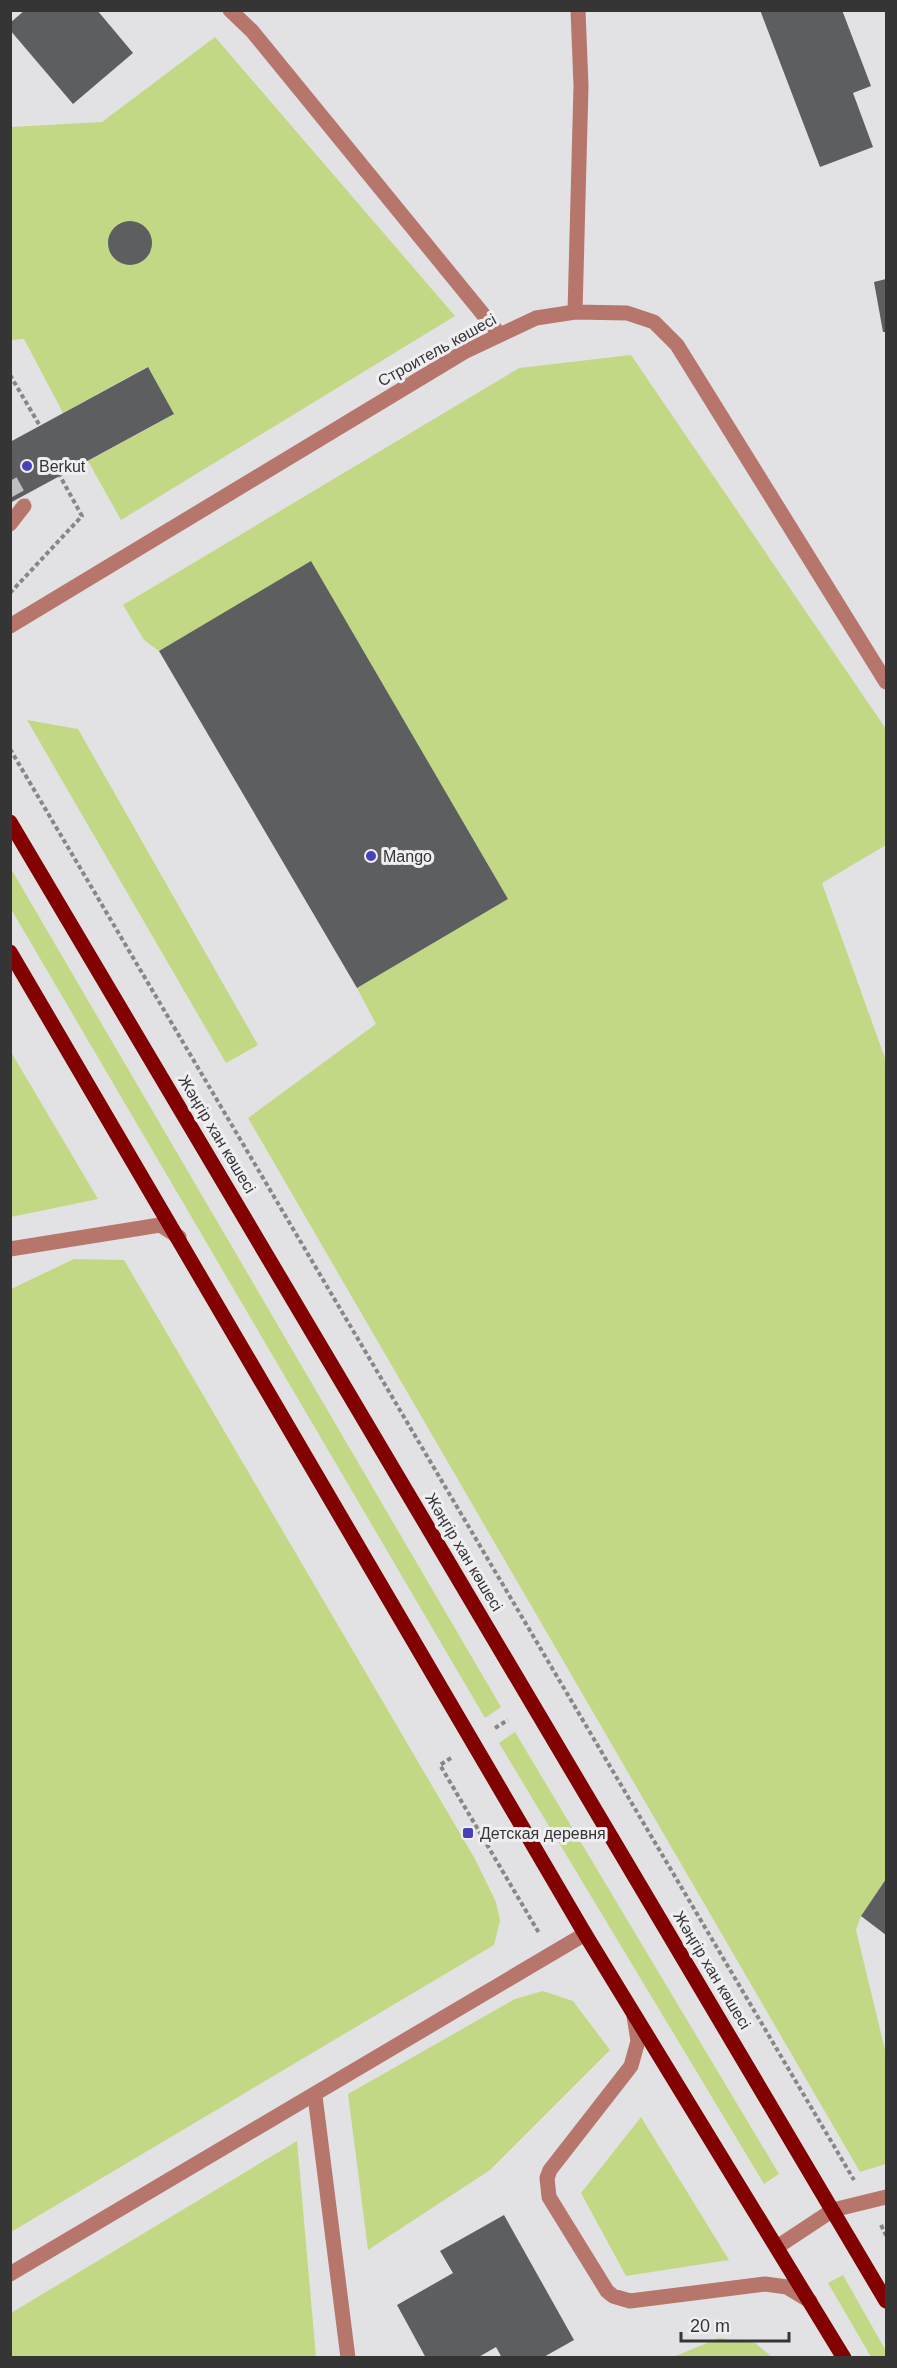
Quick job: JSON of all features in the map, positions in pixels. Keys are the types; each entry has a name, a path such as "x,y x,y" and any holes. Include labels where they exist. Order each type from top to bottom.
{"main road":[{"name":"Жәңгір хан көшесі","path":"10,822 886,2301"},
{"path":"10,952 179,1237 585,1934 844,2358"}],"street":[{"path":"230,10 260,40 500,335"},
{"path":"575,312 581,86 578,10"},
{"name":"Строитель көшесі","path":"10,626 464,352 536,318 575,312 627,313 654,322 676,345 886,682"},
{"path":"10,524 24,506"},
{"path":"10,1250 160,1225 179,1237"},
{"path":"10,2274 315,2096 585,1934"},
{"path":"630,2005 638,2029 636,2052 631,2066 550,2170 546,2187 549,2197 613,2296 630,2301 777,2284 800,2293 810,2301 825,2325"},
{"path":"315,2096 348,2358"},
{"path":"777,2247 833,2210 886,2197"}],"path":[{"path":"10,375 40,426"},
{"path":"10,593 82,516 60,476"},
{"path":"10,749 886,2235"},
{"path":"556,1685 561,1681"},
{"path":"492,1730 508,1720"},
{"path":"455,1755 440,1765 551,1954"}],"green space":[{"path":"215,37 455,316 121,520 88,461 173,415 147,367 63,413 24,339 11,340 11,127 102,122"},
{"path":"631,355 886,729 886,845 822,883 886,1061 886,1879 861,1916 856,1930 886,2054 886,2164 860,2172 248,1118 376,1024 357,988 508,899 311,562 159,651 144,640 123,605 519,368"},
{"path":"27,720 78,729 258,1045 226,1063"},
{"path":"10,867 501,1707 485,1718 11,909"},
{"path":"11,1052 98,1199 11,1217"},
{"path":"74,1259 124,1260 475,1859 496,1902 500,1921 494,1945 11,2232 11,1289"},
{"path":"515,1732 779,2174 764,2184 499,1743"},
{"path":"543,1991 573,2001 610,2050 490,2170 368,2250 348,2094 515,1999"},
{"path":"641,2117 729,2260 626,2276 581,2193"},
{"path":"297,2141 316,2357 11,2357 11,2313"},
{"path":"843,2275 886,2351 886,2357 871,2357 828,2283"},
{"path":"719,2338 755,2343 772,2357 673,2357"}],"building":[{"path":"25,10 97,10 133,53 73,104 10,30 10,23"},
{"path":"760,10 842,10 871,86 853,93 873,147 820,167"},
{"path":"130,221 146,227 152,243 146,259 130,265 114,259 108,243 114,227"},
{"path":"886,279 886,332 883,332 874,282"},
{"path":"148,367 174,414 10,503 10,442"},
{"path":"311,561 508,899 357,988 159,651"},
{"path":"886,1879 886,1935 861,1916"},
{"path":"504,2215 574,2340 542,2358 502,2358 496,2347 477,2358 426,2358 397,2305 453,2273 440,2251"}],"tunnel":[{"path":"10,481 24,506"}],"place":[{"name":"Berkut","path":"27,466"},
{"name":"Mango","path":"371,856"},
{"name":"Детская деревня","path":"468,1833"}]}
